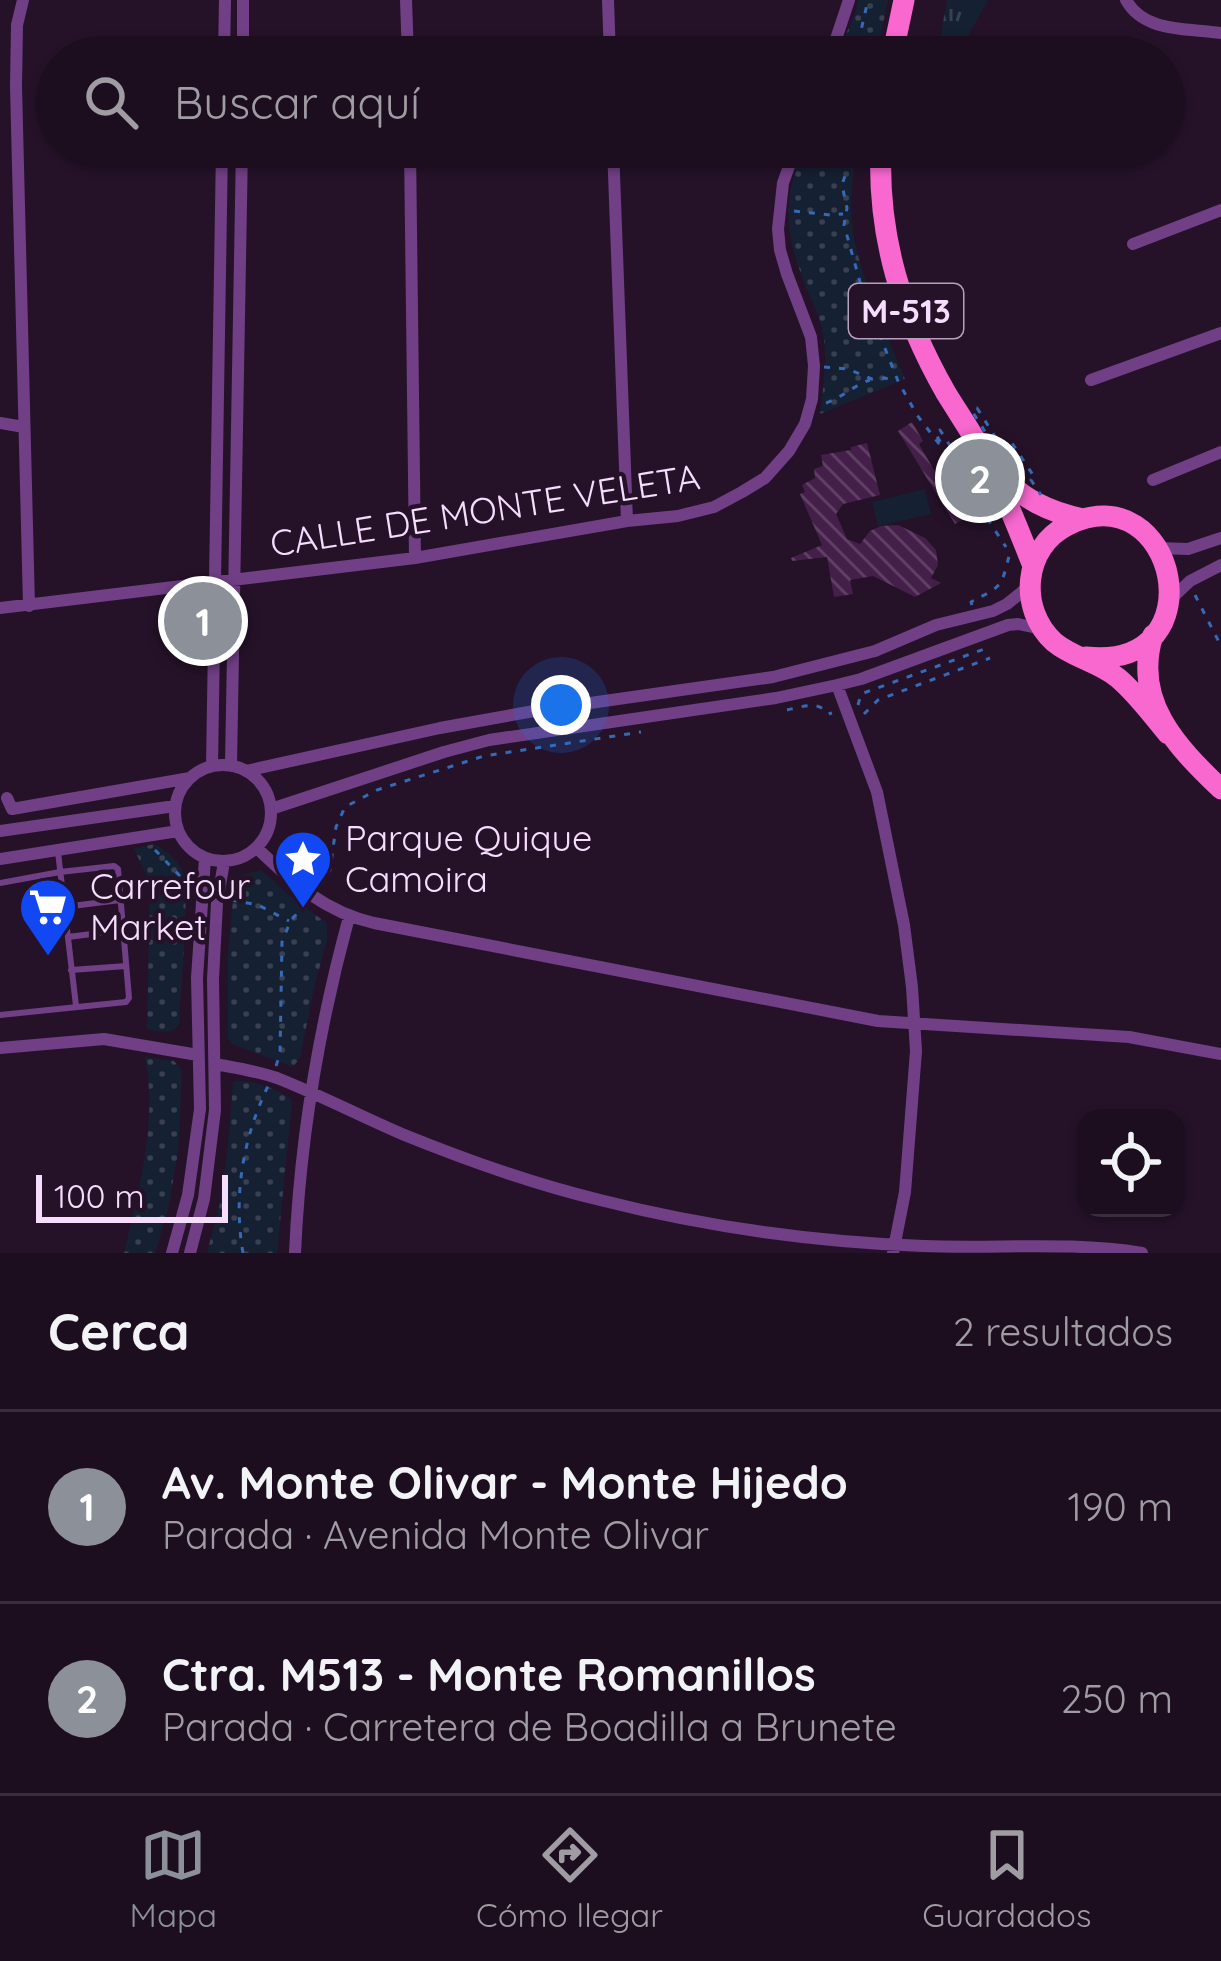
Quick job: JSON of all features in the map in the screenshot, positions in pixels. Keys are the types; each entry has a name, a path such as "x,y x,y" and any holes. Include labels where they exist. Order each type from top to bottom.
{"main road":[{"path":"896,36 904,0"},
{"name":"M-513","path":"880,168 880,206 901,298 928,359 986,459 1031,576"},
{"name":"M-513","path":"986,459 1012,488 1033,502 1083,519"},
{"path":"1168,734 1150,683 1154,634 1170,600 1169,573 1158,548 1125,522 1111,518 1072,523 1043,545 1031,576 1032,609 1042,629 1061,647 1118,678 1168,734 1221,789"},
{"path":"1086,657 1130,652 1154,634"}],"street":[{"path":"22,0 16,86 29,606"},
{"path":"224,36 225,0"},
{"path":"243,36 244,0"},
{"path":"406,0 407,36"},
{"path":"608,0 609,36"},
{"path":"837,36 849,0"},
{"path":"1126,0 1144,22 1221,33"},
{"path":"212,766 222,168"},
{"path":"231,766 242,168"},
{"path":"410,168 415,558"},
{"path":"614,168 627,521"},
{"name":"CALLE DE MONTE VELETA","path":"0,608 415,558 678,516 714,507 742,492 766,478 789,451 809,410 814,367 811,337 780,250 778,210 788,168"},
{"path":"1133,244 1221,210"},
{"path":"220,234 240,235"},
{"path":"220,268 240,268"},
{"path":"1091,380 1221,333"},
{"path":"0,423 24,428"},
{"path":"1153,480 1221,452"},
{"path":"1158,548 1189,549 1221,538"},
{"path":"1170,600 1190,581 1221,566"},
{"path":"246,771 458,724 773,677 875,651 936,625 1007,604 1031,576"},
{"path":"272,809 490,740 836,686 982,633 1018,624 1042,629"},
{"path":"875,651 884,657 882,671"},
{"path":"799,670 795,679 799,693"},
{"path":"836,686 851,713 877,792 904,925 916,1051 905,1192 894,1249"},
{"path":"7,798 12,809 190,778 212,766 231,766 259,780 272,809 266,836 257,848 224,862 194,852 178,831 175,806 190,778"},
{"path":"0,831 175,806"},
{"path":"54,823 58,848"},
{"path":"0,859 178,831"},
{"path":"257,848 311,896 349,917 878,1021 1129,1037 1221,1054"},
{"path":"172,1253 188,1195 200,1109 196,978 206,858"},
{"path":"190,1253 204,1199 215,1110 213,979 224,862"},
{"path":"295,1253 298,1191 317,1054 349,917"},
{"path":"0,1048 104,1040 198,1055"},
{"path":"215,1064 273,1076 405,1135 600,1200 783,1236 894,1249 1106,1246 1142,1253"}],"lane":[{"path":"58,848 76,1007"},
{"path":"0,883 60,872 118,869 130,998 0,1015"},
{"path":"64,907 120,900"},
{"path":"68,937 123,930"},
{"path":"71,970 126,966"}],"path":[{"path":"860,36 868,0"},
{"path":"847,168 842,185 848,244 864,296 901,386 946,453 964,499 979,506"},
{"path":"778,210 845,214"},
{"path":"814,367 848,369 872,379"},
{"path":"809,410 872,379 891,379 901,386"},
{"path":"975,616 971,602 1004,580 1008,550 935,433 940,430 965,469 996,448 972,411 976,408 1001,446 1010,440 1041,495"},
{"path":"1194,594 1221,646"},
{"path":"851,713 860,704 861,694 987,648 982,633"},
{"path":"770,712 817,705 828,715 869,711 878,700 990,658"},
{"path":"243,1253 238,1222 242,1168 251,1125 280,1054 282,942 290,922 330,870 336,827 345,807 377,790 484,756 652,730"}],"green space":[{"path":"858,0 888,0 880,36 845,36"},
{"path":"947,0 988,0 968,36 941,36"},
{"path":"797,168 854,168 851,214 855,243 905,379 820,414 824,339 790,231"},
{"path":"925,489 931,514 878,526 872,502"},
{"path":"154,844 180,865 185,898 179,1024 164,1032 147,1029 150,892 134,849"},
{"path":"261,870 327,923 300,1058 293,1067 232,1044 228,1038 228,955 235,877"},
{"path":"145,1057 174,1061 182,1070 178,1153 155,1253 124,1253 148,1131"},
{"path":"233,1083 267,1086 292,1101 277,1253 207,1253 219,1206"}],"building":[{"path":"912,422 938,477 945,473 970,515 955,524 898,431"},
{"path":"867,443 880,495 843,504 836,514 847,539 860,544 881,526 898,525 925,538 936,550 938,565 931,578 941,583 915,597 873,576 850,580 853,594 834,597 827,557 791,558 822,545 800,494 805,492 802,485 815,478 814,469 823,466 821,455"}],"place":[{"name":"Ctra. M513 - Monte Romanillos","path":"980,478"},
{"name":"Av. Monte Olivar - Monte Hijedo","path":"203,621"},
{"name":"Parque Quique Camoira","path":"303,910"},
{"name":"Carrefour Market","path":"48,958"}]}
